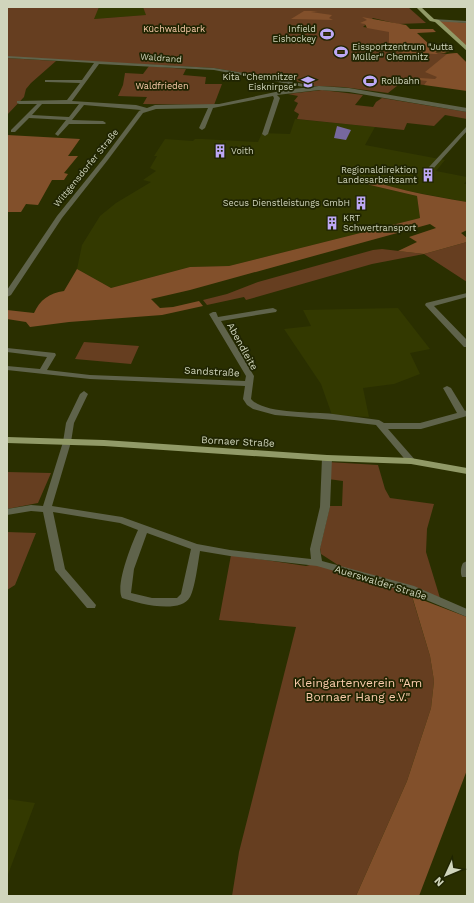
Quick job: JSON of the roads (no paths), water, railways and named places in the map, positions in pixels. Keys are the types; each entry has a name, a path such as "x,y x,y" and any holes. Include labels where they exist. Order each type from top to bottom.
{"main road":[{"path":"418,7 432,20 431,22 466,56"},
{"path":"432,20 437,21 467,49"},
{"name":"Bornaer Straße","path":"7,440 67,442 327,458 411,461 467,470"}],"street":[{"path":"432,20 467,22"},
{"name":"Waldrand","path":"7,57 214,69 307,85 311,89"},
{"path":"68,102 77,92 88,72 98,62"},
{"path":"48,81 83,82"},
{"path":"280,89 291,82"},
{"path":"19,102 68,102 136,107 146,110 163,107 210,107 274,94 311,89 349,90 467,110"},
{"path":"265,134 278,98 274,94"},
{"path":"13,131 41,102"},
{"path":"58,134 84,104"},
{"path":"202,128 210,107"},
{"name":"Wittgensdorfer Straße","path":"7,294 59,217 139,116 146,110"},
{"path":"28,116 103,123"},
{"path":"431,168 467,128"},
{"path":"467,295 429,305 467,345"},
{"name":"Abendleite","path":"249,384 250,376 215,316 274,310"},
{"path":"7,350 52,355 42,372"},
{"name":"Sandstraße","path":"7,368 90,377 249,384 247,399 256,407 275,412 334,417 379,423 382,426 421,426 465,414 447,388"},
{"path":"84,394 70,423 67,442 48,508 60,570 91,605"},
{"path":"382,426 411,461"},
{"path":"317,563 315,549 325,507 327,458"},
{"name":"Auerswalder Straße","path":"7,512 31,508 48,508 122,520 196,547 230,553 317,563 410,590 467,613"},
{"path":"144,528 134,555 126,586 126,595 134,599 174,602 181,601 186,595 196,547"}],"place":[{"name":"Infield Eishockey","path":"327,34"},
{"name":"Eissportzentrum \"Jutta Müller\" Chemnitz","path":"341,52"},
{"name":"Rollbahn","path":"370,81"},
{"name":"Kita \"Chemnitzer Eisknirpse\"","path":"308,82"},
{"name":"Voith","path":"220,151"},
{"name":"Regionaldirektion Landesarbeitsamt","path":"428,175"},
{"name":"Secus Dienstleistungs GmbH","path":"361,203"},
{"name":"KRT Schwertransport","path":"332,223"}],"park label":[{"name":"Küchwaldpark","path":"174,29"},
{"name":"Waldfrieden","path":"162,86"},
{"name":"Kleingartenverein \"Am Bornaer Hang e.V.\"","path":"358,690"}]}
